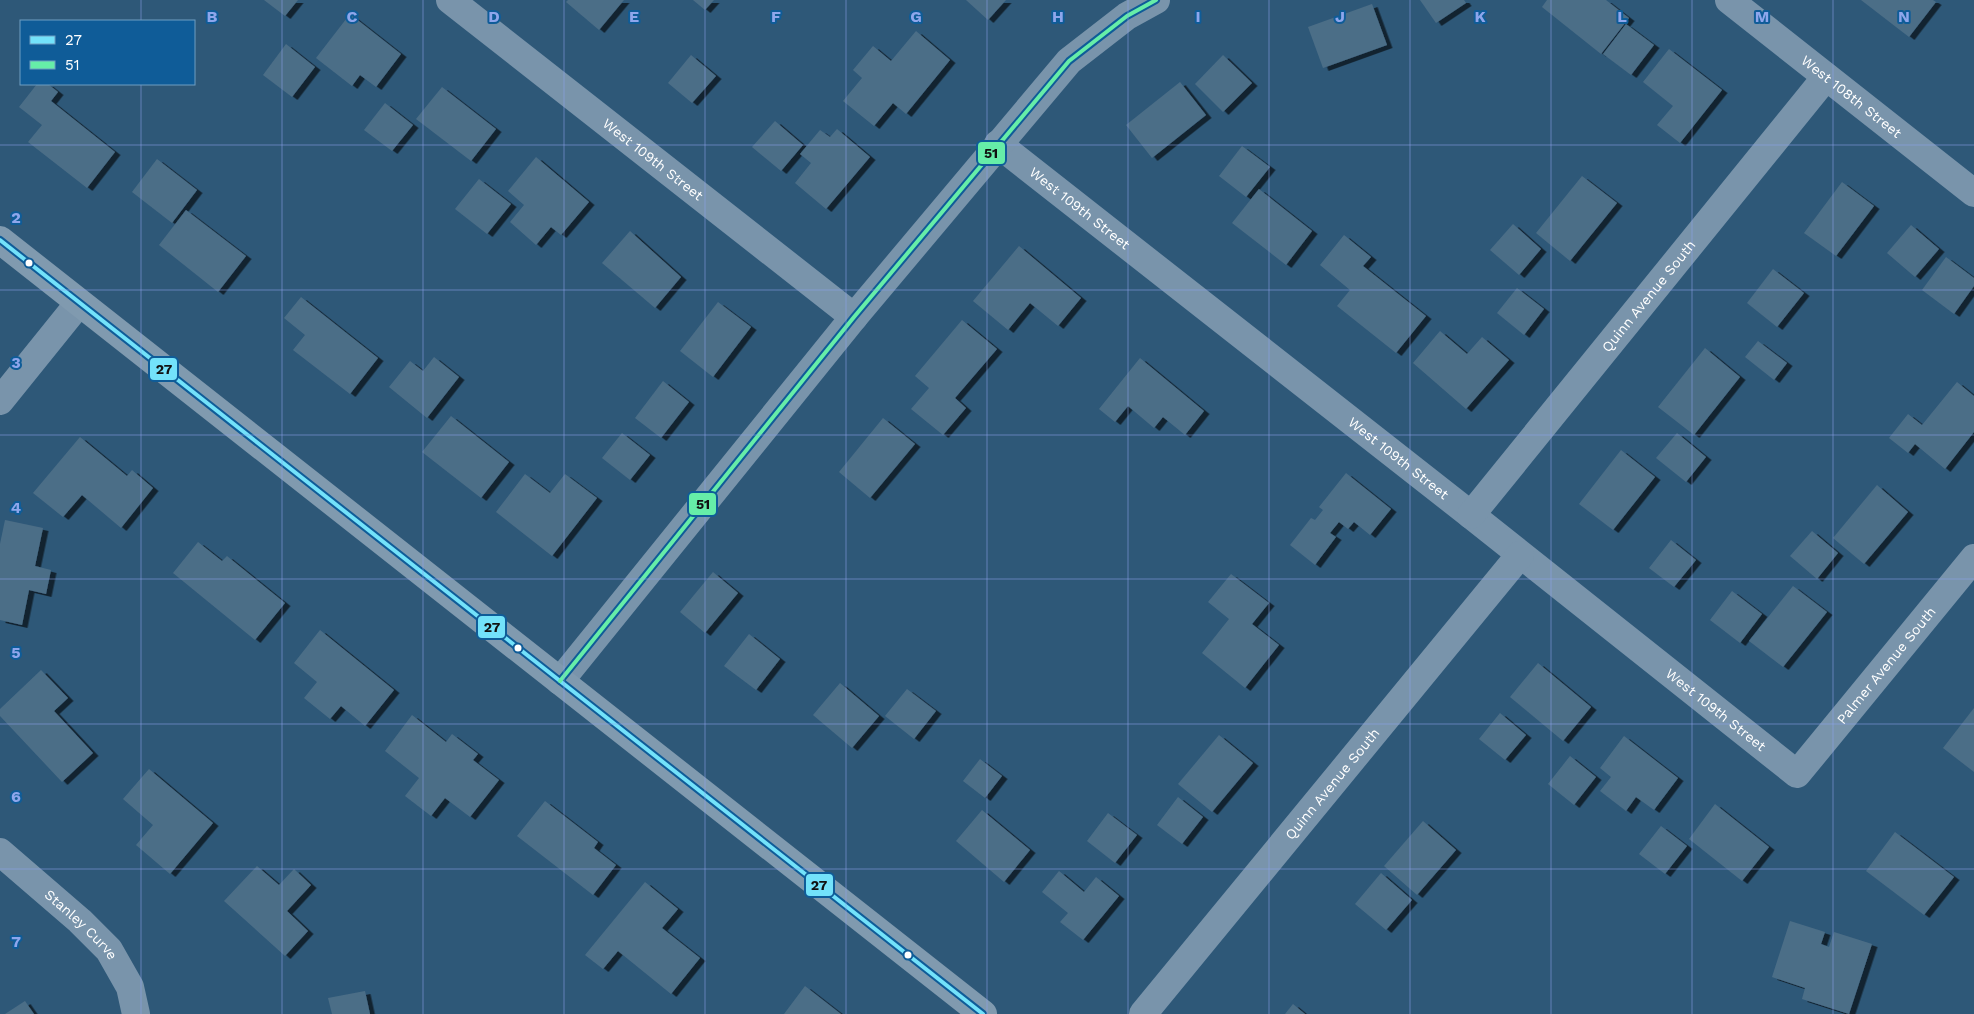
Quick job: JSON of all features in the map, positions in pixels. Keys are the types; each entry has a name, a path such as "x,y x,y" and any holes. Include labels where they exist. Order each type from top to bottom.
{"street":[{"path":"560,681 854,317 1069,61 1127,16 1156,0"},
{"name":"West 108th Street","path":"1729,0 1974,193"},
{"name":"West 109th Street","path":"463,4 854,317"},
{"name":"Quinn Avenue South","path":"1471,515 1826,76"},
{"name":"West 109th Street","path":"998,144 1471,515 1797,774"},
{"path":"0,240 560,681 974,1011"},
{"path":"0,401 80,303"},
{"name":"Quinn Avenue South","path":"1143,1014 1520,555"},
{"name":"Palmer Avenue South","path":"1797,774 1974,558"},
{"name":"Stanley Curve","path":"0,852 80,921 110,950 130,987 136,1014"}],"building":[{"path":"264,0 298,0 285,16"},
{"path":"568,0 624,0 599,30 566,2"},
{"path":"693,0 714,0 705,10"},
{"path":"966,0 1006,0 988,20"},
{"path":"1420,0 1464,0 1466,3 1436,23"},
{"path":"1547,0 1606,0 1629,18 1601,54 1542,7"},
{"path":"1861,0 1933,0 1936,2 1909,37"},
{"path":"1372,4 1387,45 1323,68 1308,27"},
{"path":"350,14 401,54 376,87 360,75 352,86 316,58"},
{"path":"1626,24 1654,45 1631,75 1603,54"},
{"path":"916,31 950,60 906,114 893,103 874,126 843,101 862,78 853,70 873,46 891,61"},
{"path":"286,44 315,67 292,97 263,75"},
{"path":"1669,49 1722,90 1680,143 1657,125 1673,106 1643,82"},
{"path":"691,55 716,76 692,103 668,83"},
{"path":"1223,55 1252,83 1223,112 1195,84"},
{"path":"1180,82 1206,115 1152,158 1126,125"},
{"path":"36,85 49,85 58,92 51,101 115,152 87,188 28,142 42,125 19,107"},
{"path":"442,87 496,129 471,161 416,119"},
{"path":"385,103 413,125 392,151 364,130"},
{"path":"775,121 803,145 781,171 752,147"},
{"path":"837,129 870,157 826,209 795,183 811,163 800,154 820,130 830,137"},
{"path":"1242,146 1270,167 1246,197 1219,176"},
{"path":"536,157 589,202 561,235 551,227 536,245 510,222 524,205 508,191"},
{"path":"157,159 197,190 172,223 132,192"},
{"path":"1582,176 1617,203 1570,261 1536,233"},
{"path":"479,179 511,204 487,234 455,209"},
{"path":"1842,182 1874,206 1836,256 1804,233"},
{"path":"1259,189 1312,231 1286,265 1232,223"},
{"path":"186,210 246,256 218,292 159,245"},
{"path":"1513,224 1541,249 1519,275 1490,250"},
{"path":"1911,225 1939,249 1915,277 1887,253"},
{"path":"630,231 681,277 655,308 602,263"},
{"path":"1344,235 1371,257 1363,266 1426,316 1396,353 1337,306 1350,290 1320,265"},
{"path":"1019,246 1081,298 1058,326 1030,303 1008,330 973,301"},
{"path":"1946,257 1974,278 1974,286 1954,314 1922,290"},
{"path":"1773,269 1804,293 1777,327 1747,303"},
{"path":"1517,288 1544,309 1524,335 1497,313"},
{"path":"301,297 378,358 350,394 293,350 305,335 284,318"},
{"path":"718,302 751,327 713,377 680,351"},
{"path":"962,320 997,349 955,398 966,408 943,435 911,409 929,388 915,376"},
{"path":"1440,331 1467,354 1482,337 1509,360 1466,409 1413,363"},
{"path":"1758,341 1787,363 1774,380 1745,357"},
{"path":"1705,348 1740,377 1694,435 1658,407"},
{"path":"434,357 459,377 427,418 389,387 410,361 423,371"},
{"path":"1140,358 1204,411 1185,435 1163,417 1154,428 1128,406 1115,422 1099,409"},
{"path":"663,381 689,402 661,438 635,418"},
{"path":"1957,382 1974,396 1974,432 1945,469 1915,444 1908,453 1889,438 1908,414 1922,425"},
{"path":"451,416 509,462 481,498 422,452"},
{"path":"883,418 915,444 870,498 839,472"},
{"path":"622,433 650,455 630,480 602,458"},
{"path":"1677,433 1706,457 1686,482 1656,458"},
{"path":"80,437 127,476 132,470 153,488 121,528 82,495 63,517 33,493"},
{"path":"1621,450 1655,477 1613,530 1579,504"},
{"path":"1346,473 1391,509 1370,535 1354,522 1348,529 1339,522 1330,533 1336,537 1315,565 1290,545 1311,518 1315,520 1323,510 1319,507"},
{"path":"525,474 550,493 565,474 597,498 552,556 496,512"},
{"path":"1877,485 1908,512 1864,564 1833,538"},
{"path":"5,520 43,528 35,566 51,570 46,594 29,590 22,625 0,620 0,544"},
{"path":"1812,531 1838,553 1817,579 1790,556"},
{"path":"1671,540 1696,560 1674,587 1649,568"},
{"path":"198,542 222,561 227,556 285,603 255,640 173,573"},
{"path":"713,572 738,593 705,633 680,612"},
{"path":"1231,574 1269,603 1252,624 1279,645 1245,688 1202,653 1229,619 1208,602"},
{"path":"1793,586 1827,612 1783,667 1749,641"},
{"path":"1732,591 1762,614 1740,643 1710,620"},
{"path":"320,630 394,690 365,726 341,706 330,719 304,698 317,682 294,663"},
{"path":"749,634 780,659 756,690 724,666"},
{"path":"1538,663 1591,707 1563,741 1510,697"},
{"path":"41,670 68,698 54,711 93,753 62,782 0,716 0,709"},
{"path":"840,683 879,716 852,748 813,715"},
{"path":"907,689 936,711 914,739 885,716"},
{"path":"1974,708 1974,772 1943,748"},
{"path":"1500,713 1526,735 1505,760 1479,739"},
{"path":"412,715 446,742 452,734 478,754 473,760 499,780 470,817 445,798 431,816 405,796 419,778 385,751"},
{"path":"1219,735 1253,763 1212,812 1178,784"},
{"path":"1624,736 1678,778 1654,810 1636,797 1626,811 1600,791 1611,777 1600,768"},
{"path":"1570,756 1596,777 1574,805 1548,784"},
{"path":"980,759 1002,776 985,798 963,781"},
{"path":"149,769 213,823 170,874 136,845 153,825 123,799"},
{"path":"1178,797 1203,817 1182,844 1157,825"},
{"path":"545,801 598,842 594,848 616,865 593,895 517,836"},
{"path":"1715,804 1769,847 1742,881 1689,839"},
{"path":"982,810 1030,850 1004,882 956,841"},
{"path":"1108,813 1137,835 1115,863 1087,841"},
{"path":"1423,821 1456,850 1417,895 1384,866"},
{"path":"1661,826 1687,846 1665,874 1639,854"},
{"path":"1895,832 1954,877 1924,915 1866,871"},
{"path":"257,866 279,885 294,869 311,885 287,911 308,931 285,956 224,901"},
{"path":"1059,871 1084,892 1096,877 1119,896 1083,940 1060,922 1068,913 1042,892"},
{"path":"1381,873 1412,900 1386,930 1355,904"},
{"path":"645,882 678,909 662,928 700,958 671,994 618,951 603,969 585,955"},
{"path":"1790,921 1825,932 1821,944 1829,947 1834,932 1872,944 1849,1014 1802,999 1805,988 1772,977"},
{"path":"805,986 841,1014 784,1014"},
{"path":"365,991 370,1014 332,1014 328,998"},
{"path":"25,1001 34,1014 5,1014"},
{"path":"1293,1004 1305,1014 1285,1014"}],"transit line":[{"name":"51","path":"560,681 854,317 1069,61 1127,16 1156,0"},
{"name":"27","path":"0,240 983,1014"}]}
